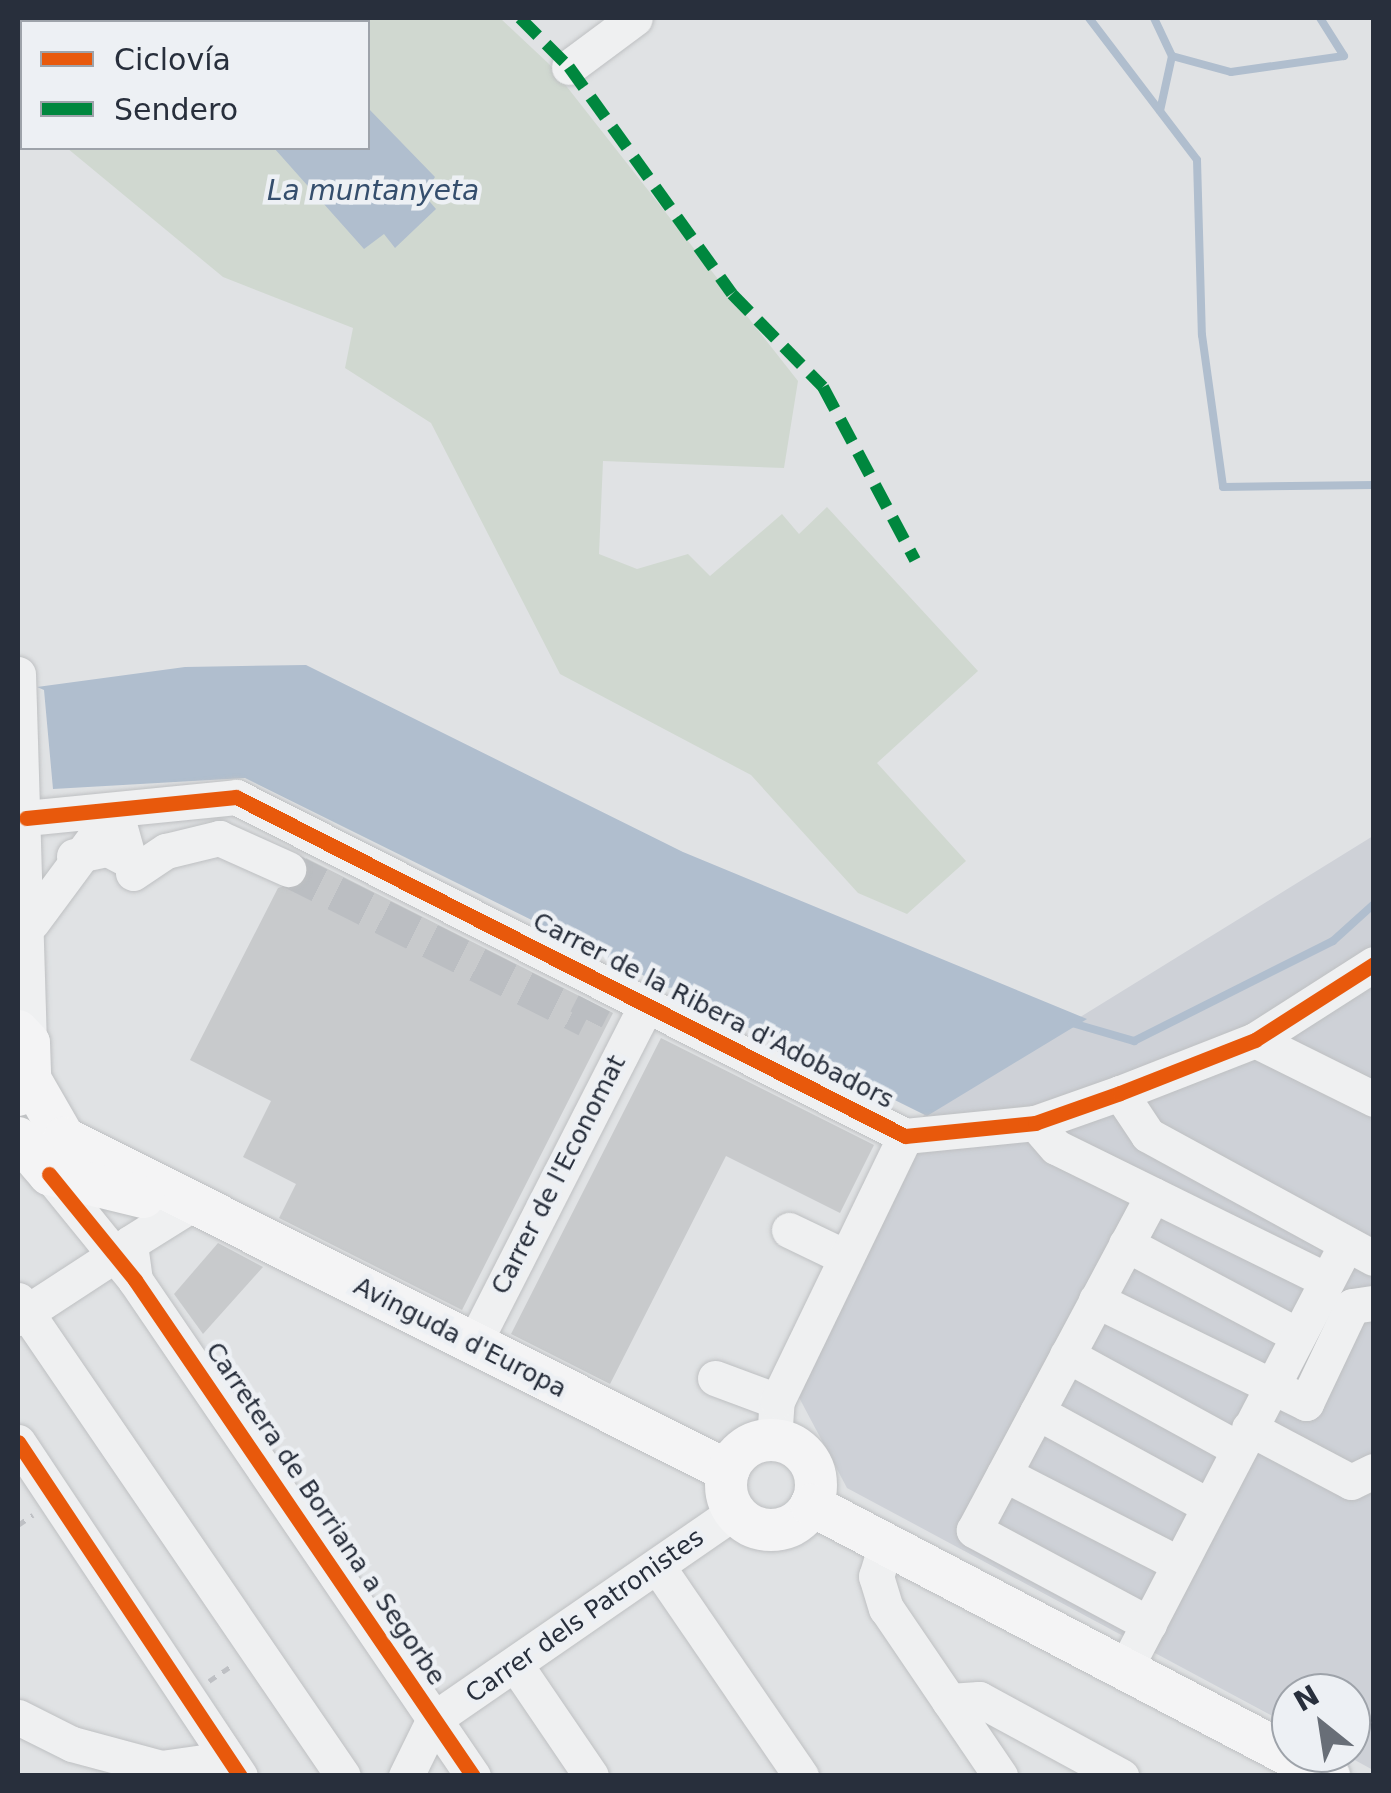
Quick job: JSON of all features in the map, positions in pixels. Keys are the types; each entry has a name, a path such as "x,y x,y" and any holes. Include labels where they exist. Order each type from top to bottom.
{"main road":[{"name":"Avinguda d'Europa","path":"24,1062 64,1138 95,1156 472,1345 731,1491 775,1530 812,1505"},
{"path":"18,1138 50,1174"},
{"name":"Avinguda d'Europa","path":"50,1174 118,1194 194,1203"},
{"path":"731,1491 746,1448 776,1421 810,1463 812,1505 1329,1776"}],"street":[{"path":"569,66 635,18"},
{"path":"18,674 32,922 24,1062"},
{"name":"Carrer de la Ribera d'Adobadors","path":"25,807 115,810 236,797 380,882 599,993 646,1005 905,1136 1035,1123 1120,1093 1255,1040 1374,964"},
{"path":"32,922 74,856 115,810"},
{"path":"132,872 166,851 219,838 288,868"},
{"name":"Carrer de l'Economat","path":"472,1345 646,1005"},
{"path":"1255,1040 1374,1099"},
{"path":"1120,1093 1148,1135 1360,1251 1326,1280 1125,1669"},
{"path":"1035,1123 1056,1147 1326,1280"},
{"path":"715,1378 776,1421 843,1256 905,1136"},
{"path":"95,1156 118,1194 125,1260"},
{"name":"Carretera de Borriana a Segorbe","path":"50,1174 125,1260 473,1776"},
{"path":"1149,1624 974,1530 1153,1195"},
{"path":"194,1203 125,1260 20,1310 343,1776"},
{"path":"789,1230 843,1256"},
{"path":"1126,1244 1297,1335"},
{"path":"1096,1300 1306,1403 1352,1306 1374,1303"},
{"path":"1068,1355 1244,1439 1351,1482 1374,1470"},
{"path":"1037,1412 1209,1506"},
{"path":"18,1442 189,1694 233,1767"},
{"path":"1004,1474 1179,1564"},
{"name":"Carrer dels Patronistes","path":"434,1719 658,1567 731,1491"},
{"path":"886,1544 876,1576 886,1608 1000,1776"},
{"path":"658,1567 800,1776"},
{"path":"515,1664 591,1776"},
{"path":"949,1701 979,1699 1121,1776"},
{"path":"18,1717 72,1744 161,1768 233,1767"},
{"path":"406,1776 434,1719"}],"path":[{"path":"189,1694 257,1649"}],"shaded area":[{"path":"500,18 549,64 798,381 784,468 603,461 599,554 637,569 688,554 710,576 782,514 799,534 827,507 978,671 877,763 966,861 907,914 858,893 751,775 560,674 431,423 345,368 353,328 223,277 69,150 370,150 370,20 264,20"},
{"path":"1373,836 1373,1770 1371,1673 1271,1673 1271,1715 847,1488 794,1388 925,1113"}],"water":[{"name":"La muntanyeta","path":"370,110 435,177 424,195 436,209 395,248 384,234 364,249 276,150 370,150"},
{"path":"306,665 683,852 1087,1019 927,1116 245,778 53,789 44,690 37,687 185,667"}],"building":[{"path":"306,858 613,1013 462,1310 279,1218 296,1184 243,1157 271,1101 190,1060 278,888 307,879"},
{"path":"661,1038 874,1145 840,1213 726,1156 610,1384 511,1334"},
{"path":"218,1243 263,1267 203,1334 174,1294"}],"waterway":[{"path":"1089,18 1197,160 1202,335 1223,487 1374,485"},
{"path":"1154,18 1172,56 1160,111"},
{"path":"1172,56 1231,72 1344,56 1320,18"},
{"path":"1072,1023 1134,1041 1333,941 1374,904"}],"tunnel":[{"path":"288,869 586,1019 594,1003"}],"marked path":[{"path":"520,18 569,67 732,294 823,387 915,560"}],"cycle path":[{"path":"26,818 236,797 905,1136 1035,1123 1120,1093 1255,1040 1374,964"},
{"path":"49,1174 135,1280 473,1776"},
{"path":"18,1442 240,1776"}]}
